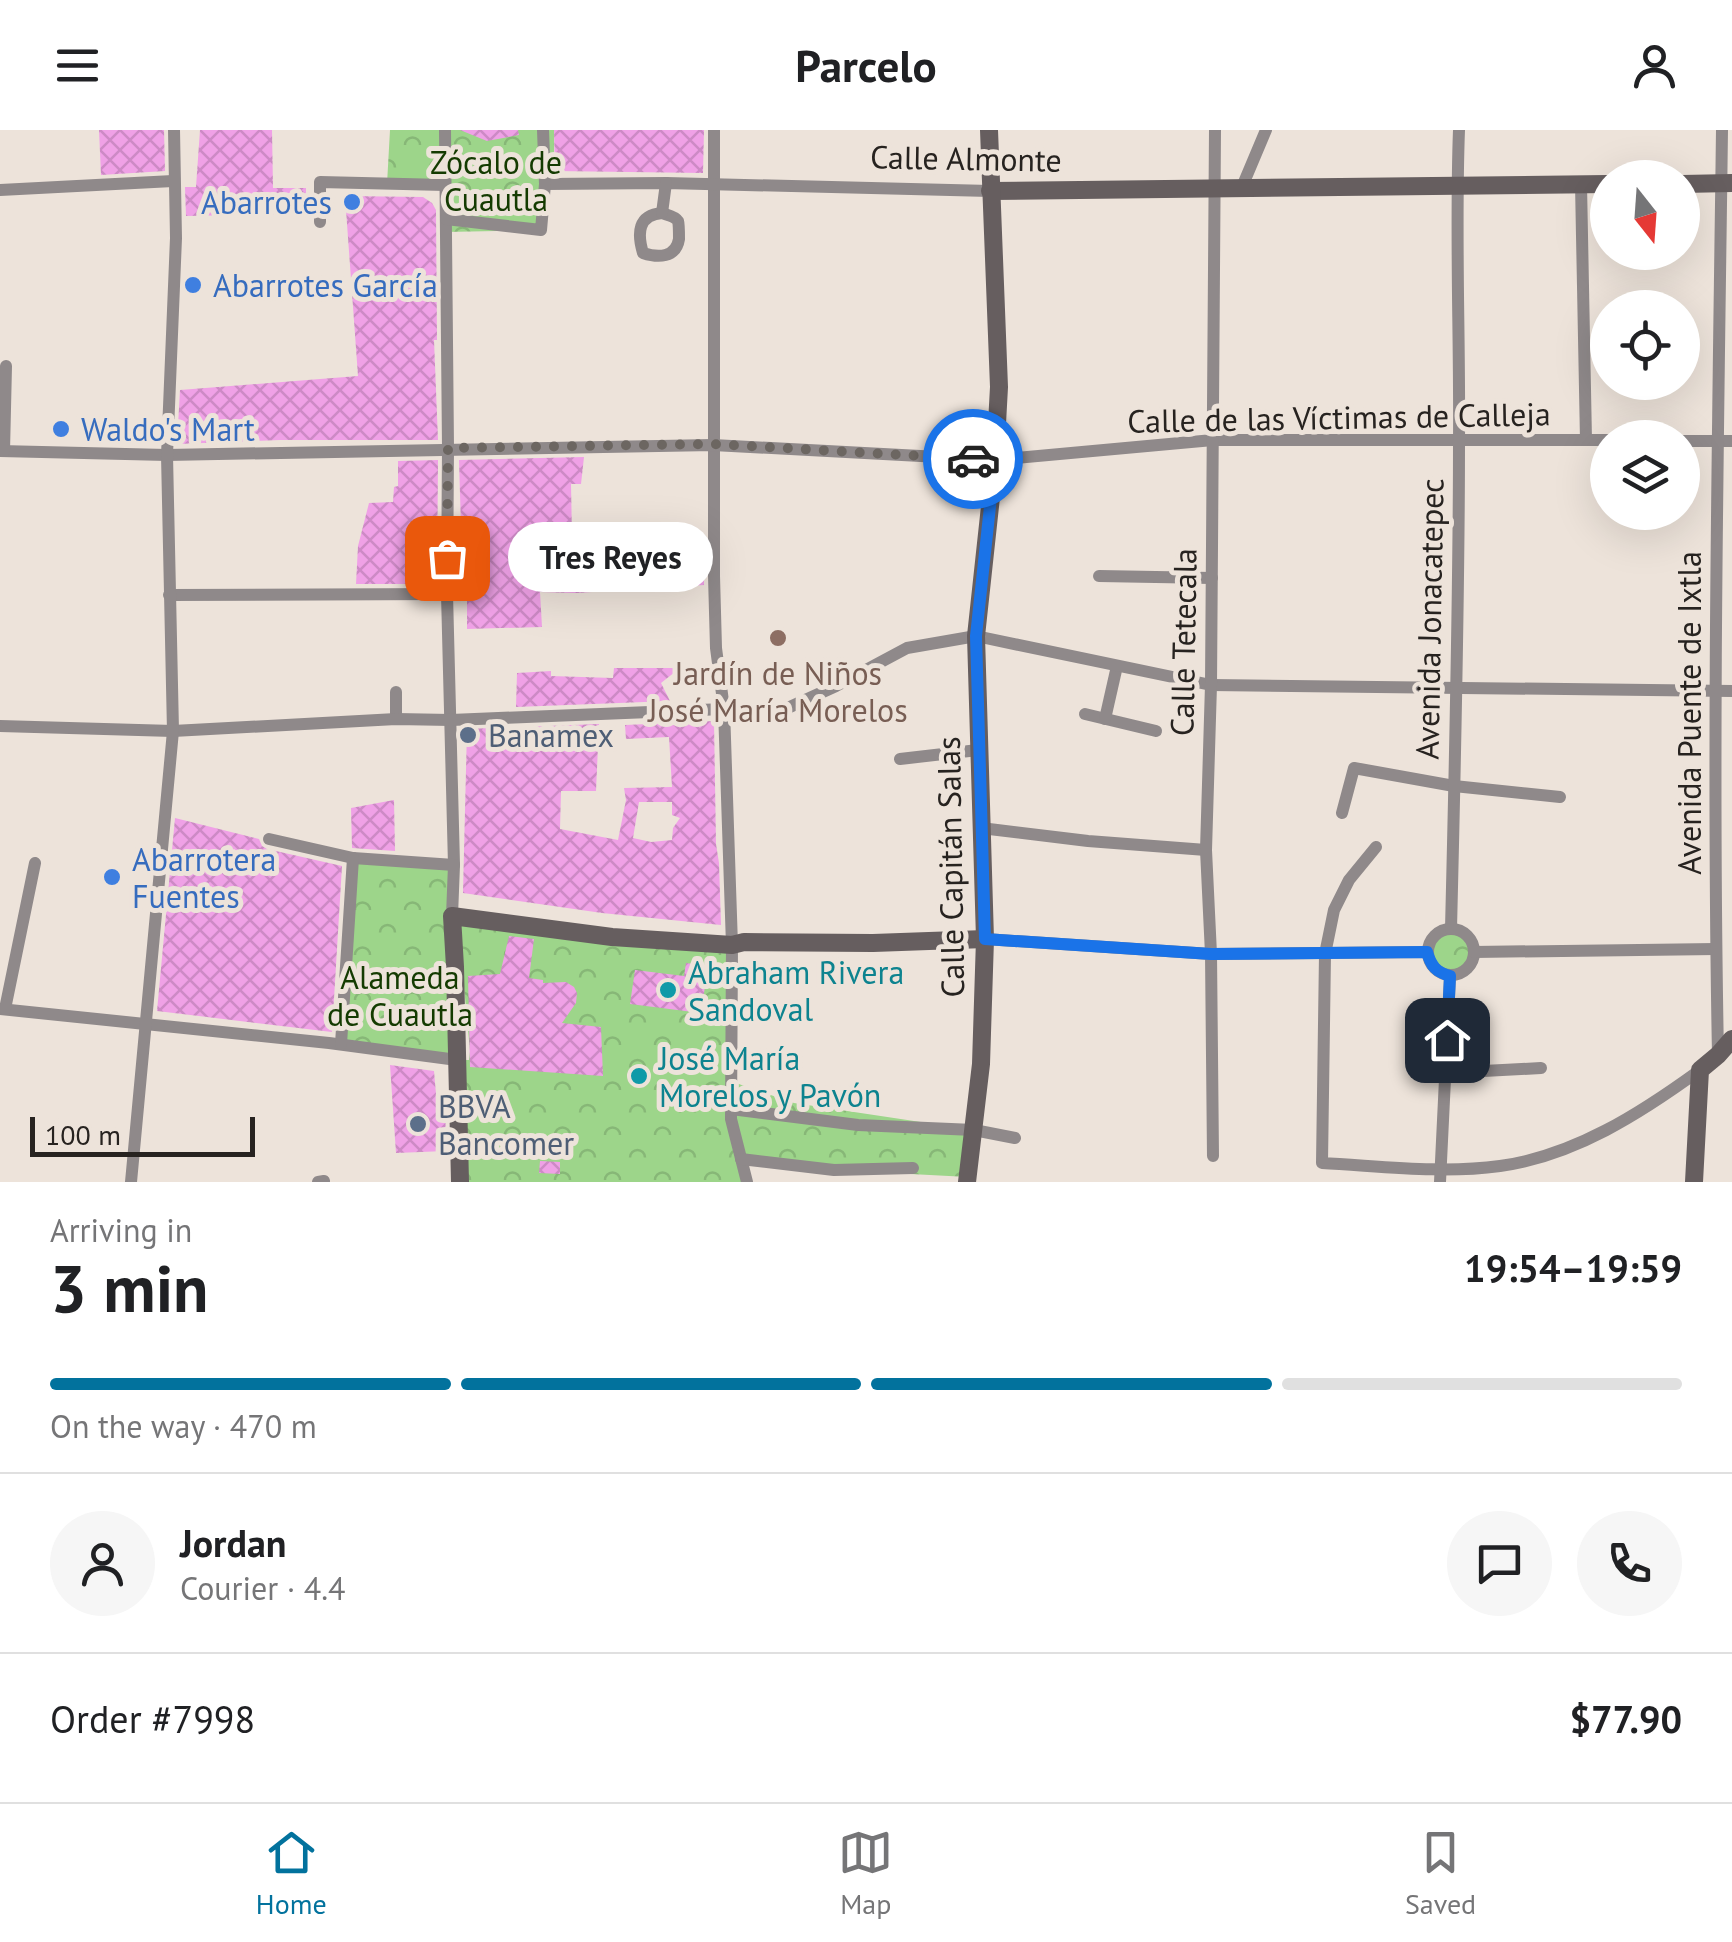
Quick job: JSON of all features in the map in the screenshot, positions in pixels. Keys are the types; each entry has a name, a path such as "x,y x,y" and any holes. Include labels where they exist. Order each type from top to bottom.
{"street":[{"path":"131,1182 173,731 167,455 176,238 174,130"},
{"path":"445,130 447,594 460,1182"},
{"path":"446,219 541,230 545,184 543,130"},
{"path":"714,130 716,648 724,708 732,945 731,1119 748,1182"},
{"name":"Calle Capitán Salas","path":"967,1182 981,1064 985,939 976,636 1000,387 989,130"},
{"name":"Calle Tetecala","path":"1212,1156 1206,850 1215,130"},
{"path":"1242,186 1266,130"},
{"name":"Avenida Jonacatepec","path":"1451,928 1457,686 1459,130"},
{"name":"Avenida Puente de Ixtla","path":"1718,1056 1717,441 1726,183 1722,130"},
{"path":"0,190 173,181"},
{"path":"320,222 320,182 445,184"},
{"path":"662,213 666,183"},
{"path":"1700,184 1726,183"},
{"name":"Calle Almonte","path":"545,184 990,191 1590,184"},
{"path":"1582,184 1586,440"},
{"path":"2,450 6,366"},
{"name":"Calle de las Víctimas de Calleja","path":"2,450 167,455 713,444 995,460 1213,440 1590,440"},
{"path":"1700,441 1732,441"},
{"path":"1099,576 1212,578"},
{"path":"169,595 447,594"},
{"path":"0,726 173,731 724,708 781,711 906,648 976,636 1210,684 1732,690"},
{"path":"1105,719 1117,666"},
{"path":"396,692 396,719"},
{"path":"1085,714 1156,731"},
{"path":"900,759 978,750"},
{"path":"1342,814 1354,768 1454,786 1560,797"},
{"path":"980,828 1088,842 1206,850"},
{"path":"270,839 352,858 454,865"},
{"path":"1376,847 1349,880 1334,910 1326,954 1322,1162 1440,1176 1538,1158 1624,1121 1700,1070 1732,1039"},
{"path":"341,1044 352,858"},
{"path":"35,863 3,1009 457,1060"},
{"path":"452,916 612,937 732,945 985,939 1211,954 1427,952"},
{"path":"1451,928 1471,940 1474,952 1471,964 1450,976 1430,964 1427,952 1430,940 1451,928"},
{"path":"1474,952 1716,948"},
{"path":"1440,1176 1450,976"},
{"path":"1446,1073 1541,1068"},
{"path":"1694,1182 1700,1070"},
{"path":"731,1109 858,1125 974,1130 1015,1138"},
{"path":"741,1159 834,1170 913,1168"}],"green space":[{"name":"Zócalo de Cuautla","path":"390,130 554,130 554,184 545,184 541,230 445,232 445,185 387,184"},
{"name":"Alameda de Cuautla","path":"353,858 454,865 452,915 732,945 733,1082 794,1103 974,1130 968,1177 834,1170 742,1159 747,1182 460,1182 457,1060 341,1044","holes":["463,976 470,1051 469,1060 457,1060"]},
{"path":"1451,929 1468,935 1474,952 1468,969 1451,975 1434,969 1428,952 1434,935"}],"building":[{"path":"99,130 164,130 165,171 101,175"},
{"path":"200,130 272,130 273,188 306,188 306,214 186,216 185,187 196,187"},
{"path":"460,130 518,130 519,135 487,141"},
{"path":"554,130 704,130 703,173 555,171"},
{"path":"345,196 423,197 436,210 434,340 438,440 177,444 180,390 358,376"},
{"path":"584,457 581,484 571,484 572,537 704,541 704,585 540,592 542,627 467,629 467,592 457,589 457,561 462,561 459,460"},
{"path":"438,460 437,584 356,584 358,546 369,503 393,502 394,487 398,486 398,461"},
{"path":"614,668 680,668 661,683 670,701 516,707 517,673 551,671 551,676 613,678"},
{"path":"714,721 721,925 463,893 467,729 599,724 596,791 561,791 560,829 618,840 626,800 624,788 672,787 669,737 626,739 625,725","holes":["639,802 672,802 672,815 680,818 673,828 672,840 651,842 633,838"]},
{"path":"394,800 395,851 352,848 351,808"},
{"path":"175,818 259,839 267,849 342,866 332,1032 157,1011"},
{"path":"509,936 534,939 529,978 543,983 566,982 574,987 576,1003 562,1023 601,1027 603,1076 470,1067 468,976 500,974"},
{"name":"Abraham Rivera Sandoval","path":"686,963 708,966 701,1013 630,1004 635,970 684,976"},
{"path":"390,1065 434,1071 436,1094 445,1094 446,1151 396,1153"},
{"path":"540,1161 560,1162 560,1174 539,1173"}],"way so far":[{"path":"447,558 448,448 713,444 973,459"}],"place":[{"name":"Abarrotes","path":"352,202"},
{"name":"Abarrotes García","path":"193,285"},
{"name":"Waldo's Mart","path":"61,429"},
{"name":"Tres Reyes","path":"447,558"},
{"name":"Jardín de Niños José María Morelos","path":"778,638"},
{"name":"Banamex","path":"468,735"},
{"name":"Abarrotera Fuentes","path":"112,877"},
{"name":"Abraham Rivera Sandoval","path":"668,990"},
{"name":"José María Morelos y Pavón","path":"639,1076"},
{"name":"BBVA Bancomer","path":"418,1124"}],"route":[{"path":"973,459 995,460 976,636 985,939 1211,954 1427,952 1430,964 1450,976 1447,1040"}]}
